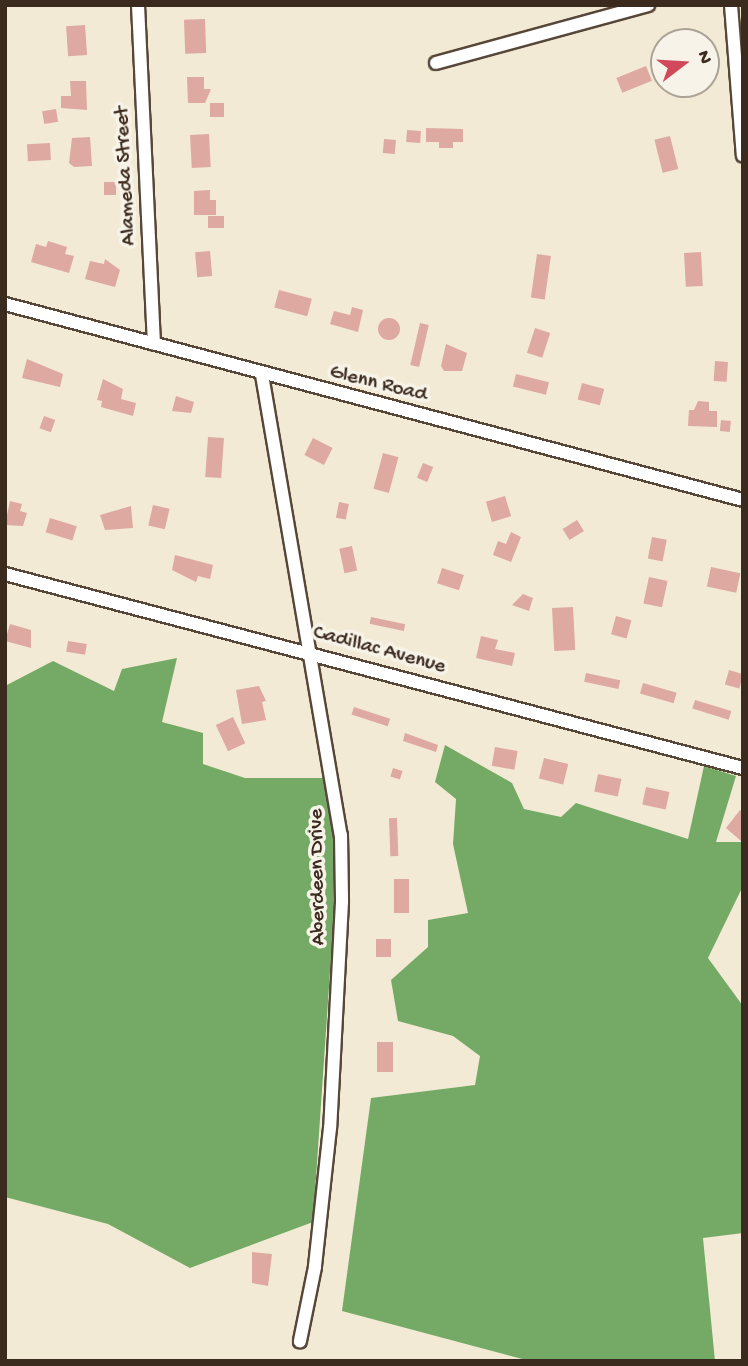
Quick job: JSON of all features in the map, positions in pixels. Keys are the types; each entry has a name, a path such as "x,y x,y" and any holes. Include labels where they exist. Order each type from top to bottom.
{"street":[{"name":"Alameda Street","path":"138,5 154,344"},
{"path":"436,63 648,5"},
{"path":"731,5 743,156"},
{"name":"Glenn Road","path":"5,303 262,375 743,500"},
{"name":"Aberdeen Drive","path":"262,375 308,653 337,800 342,902 322,1213 300,1340"},
{"name":"Cadillac Avenue","path":"5,575 743,768"}],"green space":[{"path":"177,658 162,722 203,733 203,764 245,778 327,778 337,869 313,1222 190,1268 108,1224 5,1197 5,686 53,661 114,691 122,669"},
{"path":"445,745 512,783 524,809 561,817 576,803 688,839 704,766 736,776 716,842 743,842 743,886 708,958 743,1006 743,1233 703,1238 715,1361 530,1361 342,1311 371,1098 475,1085 480,1056 453,1036 398,1021 391,980 428,947 428,920 468,913 453,844 456,799 435,782"}],"building":[{"path":"205,19 206,53 185,54 184,20"},
{"path":"85,25 87,55 68,56 66,26"},
{"path":"646,66 650,82 622,93 616,78"},
{"path":"187,77 204,77 204,89 211,89 205,103 188,103"},
{"path":"70,81 86,81 87,110 61,108 61,96 71,96"},
{"path":"210,103 224,103 224,117 210,117"},
{"path":"56,109 58,122 44,124 42,111"},
{"path":"426,128 463,129 463,142 453,142 453,148 439,148 439,142 426,142"},
{"path":"407,130 421,131 420,143 406,142"},
{"path":"209,134 211,167 192,168 190,135"},
{"path":"670,136 678,169 663,173 654,140"},
{"path":"90,137 92,166 74,167 69,163 72,138"},
{"path":"384,139 396,140 395,154 383,153"},
{"path":"50,143 51,160 28,161 27,144"},
{"path":"104,182 116,182 116,195 104,195"},
{"path":"210,190 210,200 216,200 216,215 194,215 194,191"},
{"path":"208,216 224,216 224,228 208,228"},
{"path":"48,241 67,247 65,254 74,256 69,273 31,262 36,244 46,247"},
{"path":"210,251 212,276 197,277 195,252"},
{"path":"701,252 703,286 686,287 684,253"},
{"path":"537,254 551,256 545,300 531,298"},
{"path":"105,259 120,270 115,287 85,279 90,261 104,264"},
{"path":"279,290 312,299 307,316 274,307"},
{"path":"352,307 363,310 358,332 330,324 334,311 350,315"},
{"path":"389,318 397,321 400,329 397,337 389,340 381,337 378,329 381,321"},
{"path":"420,323 429,325 419,367 410,365"},
{"path":"535,328 550,333 542,358 527,353"},
{"path":"446,344 467,353 462,371 444,371 441,366"},
{"path":"27,359 63,374 60,387 22,378"},
{"path":"715,361 728,362 727,382 714,381"},
{"path":"516,374 549,382 546,395 513,387"},
{"path":"103,379 123,389 121,399 136,403 133,416 101,407 102,401 97,400"},
{"path":"582,383 604,389 600,405 578,399"},
{"path":"176,396 194,402 191,413 172,411"},
{"path":"698,401 709,402 709,411 717,411 717,427 688,426 689,410 694,410"},
{"path":"44,416 55,420 51,432 40,428"},
{"path":"721,420 731,421 730,432 720,431"},
{"path":"208,437 224,438 221,478 205,477"},
{"path":"313,438 333,448 324,465 304,455"},
{"path":"383,453 398,457 389,493 373,489"},
{"path":"423,463 433,467 427,482 417,478"},
{"path":"505,496 511,516 492,522 486,502"},
{"path":"10,501 22,504 20,511 27,513 23,526 5,525"},
{"path":"339,502 349,504 346,520 336,518"},
{"path":"153,505 170,509 165,529 148,525"},
{"path":"131,506 133,528 105,530 100,515"},
{"path":"50,518 77,526 72,541 46,532"},
{"path":"577,520 584,531 569,540 563,529"},
{"path":"511,532 521,537 511,562 493,555 498,541 506,544"},
{"path":"652,537 667,540 663,561 648,559"},
{"path":"352,546 357,570 344,573 339,549"},
{"path":"175,555 213,565 210,579 198,576 196,582 172,570"},
{"path":"711,567 740,573 736,593 707,587"},
{"path":"442,568 464,575 459,590 437,583"},
{"path":"649,577 668,581 662,607 643,603"},
{"path":"523,594 533,598 529,611 512,605"},
{"path":"573,607 575,650 554,651 552,608"},
{"path":"616,616 631,620 627,638 611,634"},
{"path":"371,617 405,624 404,631 370,624"},
{"path":"10,624 31,630 31,648 5,641"},
{"path":"481,636 498,640 495,649 515,653 512,666 476,658"},
{"path":"68,641 87,644 85,655 66,652"},
{"path":"729,670 743,674 739,689 725,684"},
{"path":"586,673 620,680 618,689 584,682"},
{"path":"643,683 677,693 674,703 640,694"},
{"path":"259,686 266,701 262,702 266,720 242,724 236,690"},
{"path":"695,700 731,711 729,720 692,709"},
{"path":"354,707 390,719 388,726 352,715"},
{"path":"233,717 245,743 228,751 216,725"},
{"path":"405,733 438,745 436,752 403,741"},
{"path":"495,747 518,751 514,770 492,766"},
{"path":"544,758 568,764 563,784 539,778"},
{"path":"393,768 403,771 400,780 390,777"},
{"path":"598,774 621,779 618,797 594,792"},
{"path":"646,787 669,792 666,810 642,805"},
{"path":"740,810 743,812 741,841 726,828"},
{"path":"389,818 397,818 398,856 390,856"},
{"path":"394,879 409,879 409,913 394,913"},
{"path":"376,939 391,939 391,957 376,957"},
{"path":"377,1042 393,1042 393,1072 377,1072"},
{"path":"252,1252 272,1254 268,1286 252,1283"}]}
